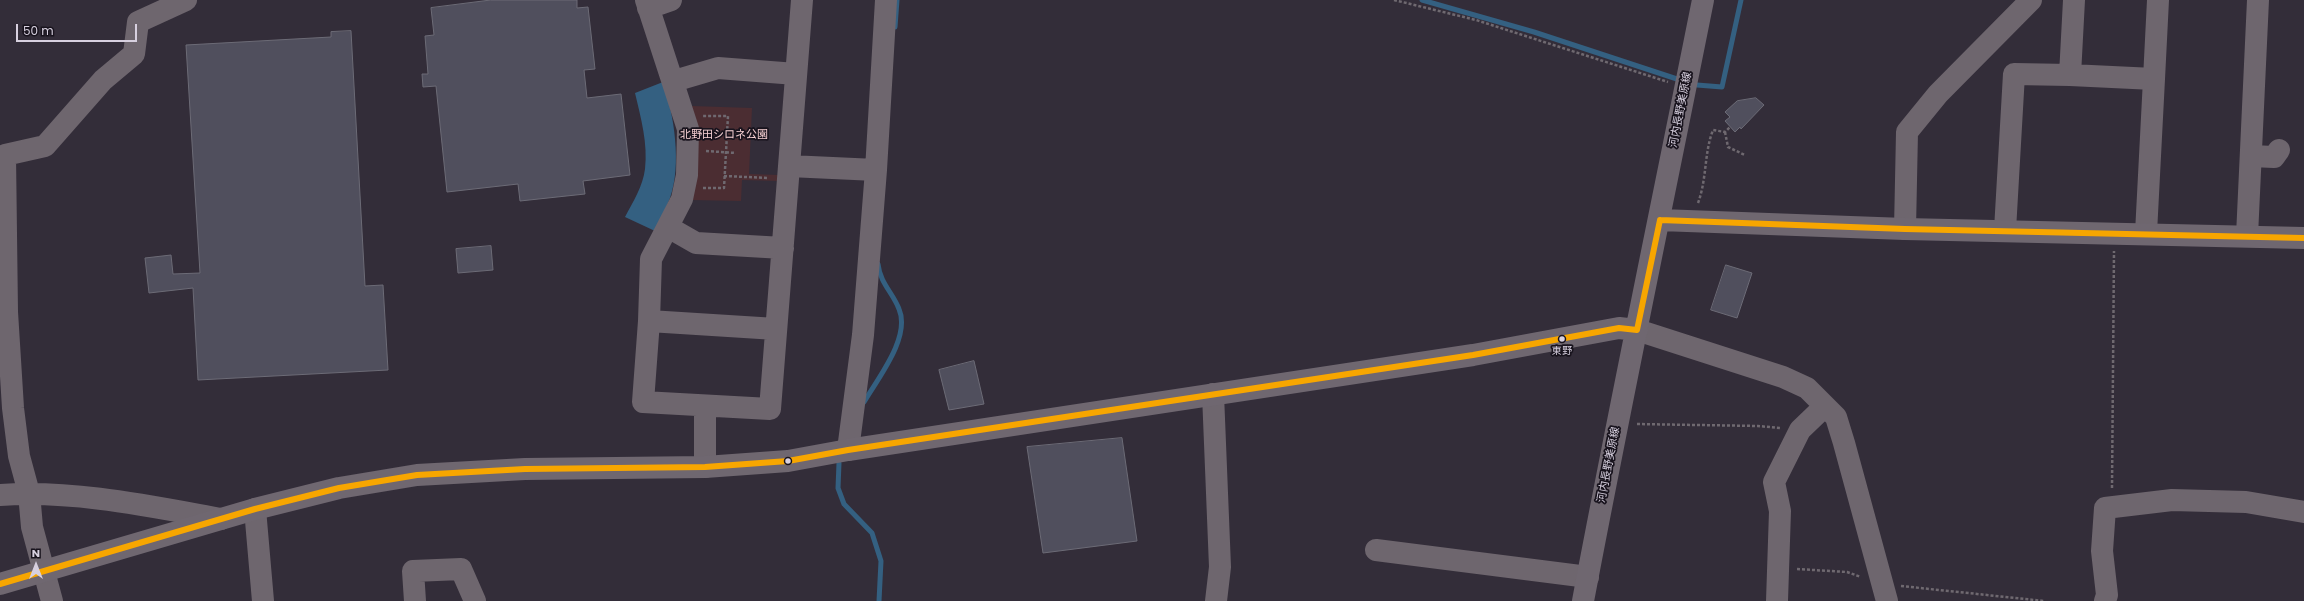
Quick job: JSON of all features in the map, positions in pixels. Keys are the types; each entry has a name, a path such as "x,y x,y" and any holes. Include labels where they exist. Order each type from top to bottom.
{"main road":[{"name":"河内長野美原線","path":"1583,601 1616,424 1660,220 1703,0"},
{"path":"1660,220 2304,238"},
{"path":"0,584 255,509 339,488 417,475 525,469 705,466 788,461 848,450 1473,355 1618,328 1637,330"}],"street":[{"path":"52,601 32,527 29,493 15,434 7,312 6,156 44,146 103,80 134,54 138,22 186,0"},
{"path":"671,0 647,4 685,115 688,129 688,150 685,188 682,199 651,259 649,321 643,402 770,409 802,0"},
{"path":"848,450 863,335 876,170 886,0"},
{"path":"1905,228 1907,132 1938,94 2031,0"},
{"path":"2070,75 2074,0"},
{"path":"2146,233 2158,0"},
{"path":"2247,236 2258,0"},
{"path":"674,81 718,68 796,74"},
{"path":"2005,230 2014,74 2154,79"},
{"path":"2251,156 2274,157 2279,150"},
{"path":"789,172 876,170"},
{"path":"668,228 696,243 783,248"},
{"path":"649,321 776,329"},
{"path":"1637,330 1783,376 1808,388 1836,418 1885,592"},
{"path":"1213,394 1220,567 1216,601"},
{"path":"705,406 705,466"},
{"path":"1777,601 1780,511 1774,482 1800,430 1825,406"},
{"path":"0,495 29,493 135,503 221,519"},
{"path":"2105,601 2107,595 2102,551 2105,508 2172,500 2231,501 2246,502 2304,512"},
{"path":"255,509 263,601"},
{"path":"1376,550 1588,576"},
{"path":"415,601 413,571 461,570 474,601"}],"path":[{"path":"1394,0 1476,20 1686,88"},
{"path":"685,115 728,116 724,188 685,188"},
{"path":"1725,132 1730,127"},
{"path":"1692,221 1704,188 1710,137 1713,130 1725,132"},
{"path":"1725,132 1728,147 1745,156"},
{"path":"688,150 736,153"},
{"path":"724,176 789,172"},
{"path":"2112,507 2114,233"},
{"path":"1616,424 1758,426 1800,430"},
{"path":"1778,568 1847,572 1885,592 2044,601"}],"green space":[{"name":"北野田シロネ公園","path":"692,106 752,108 749,174 779,175 779,181 742,180 741,201 691,200 697,128"}],"water":[{"path":"663,82 673,124 676,170 670,198 655,231 625,217 640,188 646,160 642,121 635,93"}],"building":[{"path":"491,0 577,0 577,8 588,7 595,69 584,70 587,98 621,94 630,175 583,181 585,194 520,201 518,184 447,192 436,86 423,87 422,74 428,74 425,36 434,35 431,8"},
{"path":"351,31 365,286 383,285 388,370 198,380 193,288 149,293 145,258 171,255 173,274 200,273 186,45 331,37 331,32"},
{"path":"1756,98 1764,105 1741,129 1740,127 1735,132 1725,121 1730,117 1725,112 1737,101"},
{"path":"491,246 493,270 458,273 456,249"},
{"path":"1726,265 1752,273 1737,318 1711,310"},
{"path":"974,361 984,404 949,410 939,370"},
{"path":"1122,438 1137,541 1043,553 1027,447"}],"waterway":[{"path":"895,27 897,0"},
{"path":"1422,0 1534,32 1677,79"},
{"path":"1697,85 1722,87 1741,0"},
{"path":"864,402 891,357 901,332 902,320 899,309 881,277 878,264"},
{"path":"839,463 838,488 844,504 872,533 881,561 879,601"}],"transit line":[{"path":"1660,220 1905,229 2304,238"},
{"path":"1637,330 1660,220"},
{"path":"0,584 255,509 339,488 417,475 525,469 705,467 788,461 848,450 1473,355 1619,328 1637,330"}],"place":[{"name":"東野","path":"1562,339"}]}
